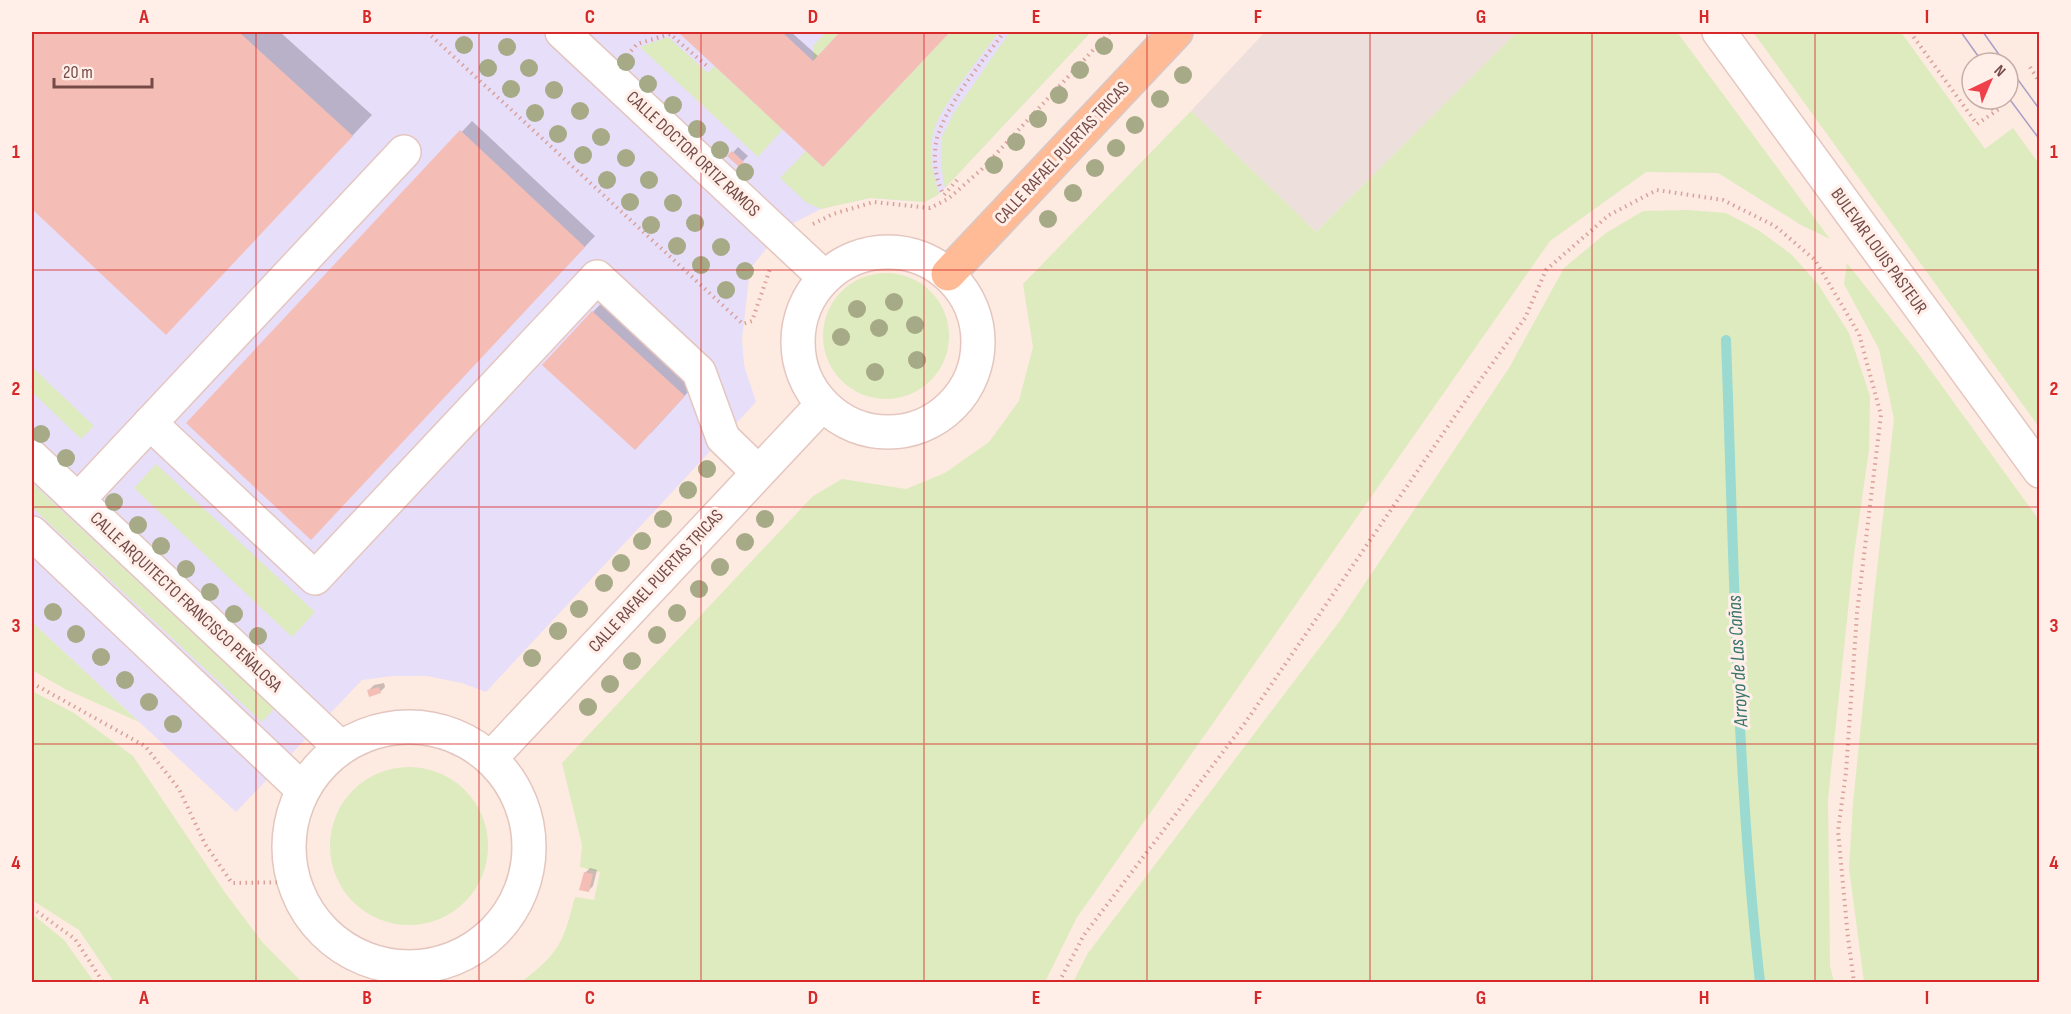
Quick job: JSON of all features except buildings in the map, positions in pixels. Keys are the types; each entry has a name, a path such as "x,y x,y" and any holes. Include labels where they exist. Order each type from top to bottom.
{"main road":[{"name":"CALLE RAFAEL PUERTAS TRICAS","path":"948,274 1175,32"}],"street":[{"name":"CALLE DOCTOR ORTIZ RAMOS","path":"562,32 824,277"},
{"name":"BULEVAR LOUIS PASTEUR","path":"1719,32 2040,471"},
{"path":"78,500 404,152"},
{"path":"885,251 919,256 948,274 966,296 977,323 978,352 971,380 955,404 932,422 905,432 876,432 848,424 822,405 807,384 798,327 807,300 824,277 852,258 885,251"},
{"path":"150,423 315,578 597,277 699,372 723,438 758,472"},
{"name":"CALLE RAFAEL PUERTAS TRICAS","path":"491,758 822,405"},
{"name":"CALLE ARQUITECTO FRANCISCO PEÑALOSA","path":"32,457 340,747"},
{"path":"32,533 302,789"},
{"path":"404,726 439,730 471,743 491,758 519,799 530,839 525,879 509,916 480,945 444,963 428,974 364,959 329,938 304,906 290,867 290,827 302,789 319,766 340,747 370,732 404,726"}],"path":[{"path":"957,180 944,195 940,188 935,162 938,134 951,106 1004,32"},
{"path":"1910,32 1960,101"},
{"path":"631,51 637,44 670,34 707,66"},
{"path":"2030,67 2039,81 2032,85"},
{"path":"1968,111 1977,124 1997,111"},
{"path":"1059,982 1084,935 1245,723 1525,318 1546,270 1609,215 1657,190 1723,200 1775,226 1815,260 1859,334 1881,415 1857,613 1846,772 1838,831 1854,982"},
{"path":"32,683 145,746 179,789 205,844 232,883 295,882"},
{"path":"32,908 75,939 103,982"}],"shaded area":[{"path":"32,32 1091,32 939,194 925,202 870,198 837,205 821,209 782,229 750,269 742,339 744,365 756,402 486,692 462,683 427,676 393,676 362,680 236,812 32,622"},
{"path":"1265,32 1517,32 1316,232 1191,111"}],"green space":[{"path":"826,32 840,32 813,61 814,45"},
{"path":"950,32 999,32 962,82 937,123 933,134 931,157 939,194 925,202 870,198 821,209 807,203 780,178 806,151 823,167"},
{"path":"1010,32 1091,32 945,188 941,164 942,137 955,111"},
{"path":"1517,32 1677,32 1830,239 1801,225 1718,173 1646,172 1550,241 1076,919 1045,982 521,982 551,955 559,944 575,897 594,900 600,872 580,867 582,845 562,763 813,496 842,479 906,489 945,473 989,442 1019,401 1033,347 1023,284 1191,111 1316,232"},
{"path":"1753,32 1901,32 1985,149 2013,128 2039,164 2039,427"},
{"path":"668,37 708,73 714,66 783,129 758,157 640,47"},
{"path":"1688,210 1726,213 1758,230 1791,254 1818,284 1849,333 1870,396 1869,450 1854,554 1828,799 1830,966 1834,982 1073,982 1088,953 1339,622 1509,368 1564,268 1606,233 1643,211"},
{"path":"1847,263 1918,353 2039,520 2039,982 1864,982 1849,868 1853,803 1894,419 1879,349 1844,284"},
{"path":"886,273 910,278 930,292 944,312 949,336 944,360 930,380 910,394 886,399 862,394 842,380 828,360 823,336 828,312 842,292 862,278"},
{"path":"32,367 94,426 81,439 32,392"},
{"path":"156,464 315,612 292,637 134,488"},
{"path":"32,483 274,709 262,722 32,507"},
{"path":"32,622 139,722 65,689 32,670"},
{"path":"32,691 74,713 133,756 226,894 263,943 302,982 114,982 79,930 32,900"},
{"path":"409,767 439,773 465,790 482,816 488,846 482,876 465,902 439,919 409,925 379,919 353,902 336,876 330,846 336,816 353,790 379,773"},
{"path":"32,914 64,940 94,982 32,982"}],"waterway":[{"name":"Arroyo de Las Cañas","path":"1726,340 1741,742 1760,982"}],"tram line":[{"path":"1961,32 1974,51"},
{"path":"1983,32 1996,51"},
{"path":"2020,82 2040,110"},
{"path":"2018,111 2040,140"}]}
